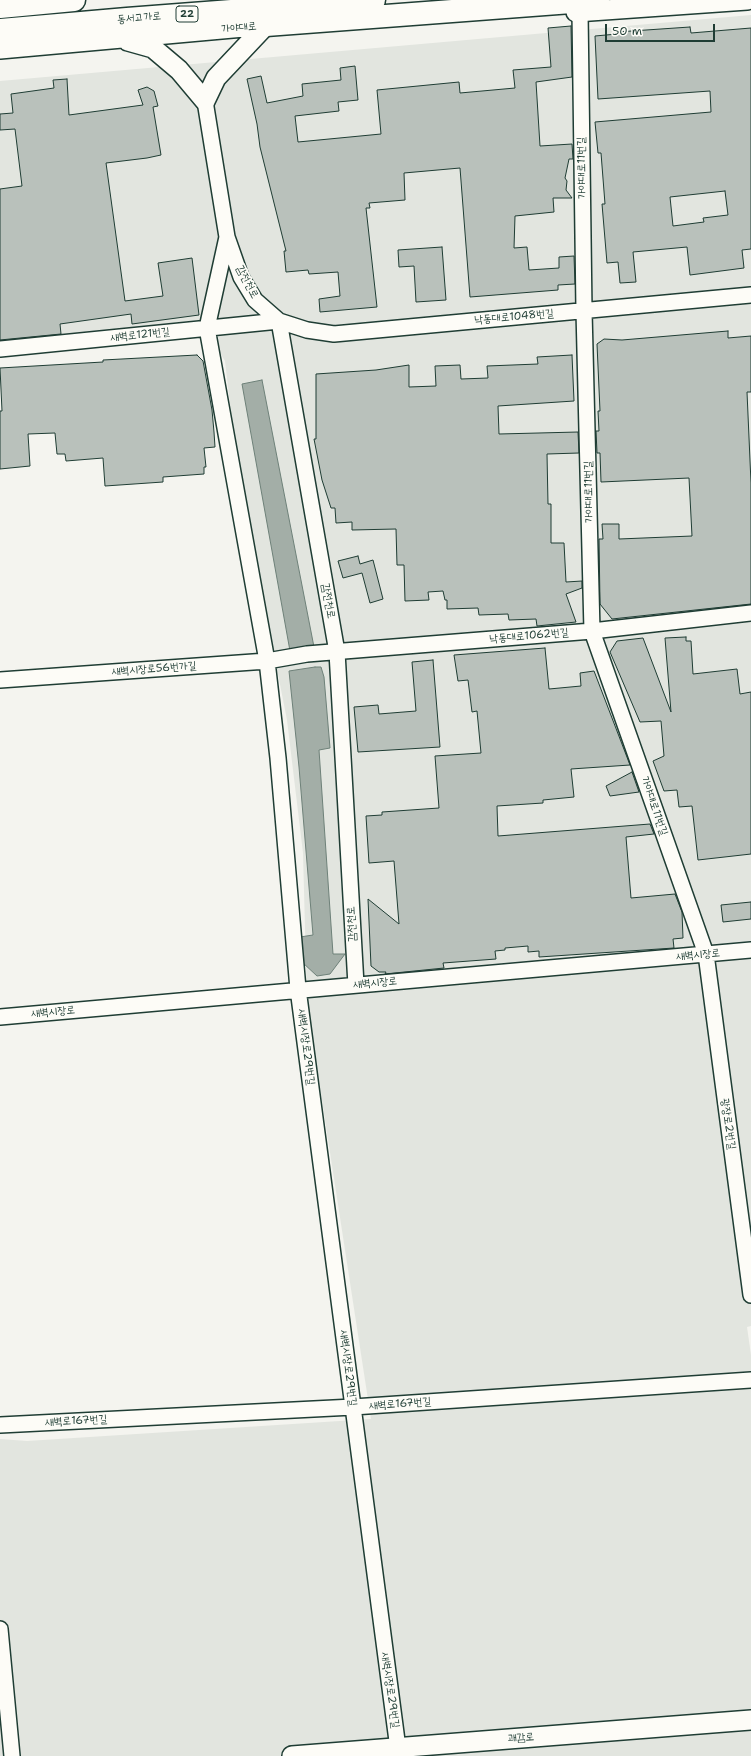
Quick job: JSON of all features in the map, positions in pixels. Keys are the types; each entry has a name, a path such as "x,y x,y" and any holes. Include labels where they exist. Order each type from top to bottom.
{"highway":[{"path":"0,7 74,0"},
{"name":"동서고가로","path":"0,30 374,0"},
{"path":"266,25 598,0"}],"main road":[{"name":"가야대로","path":"0,49 266,25 301,13 476,0"},
{"path":"119,38 153,48 179,70 205,101 216,78 266,25 303,32 747,0"},
{"name":"괘감로","path":"292,1756 398,1752 751,1720"}],"street":[{"name":"가야대로11번길","path":"580,12 584,311 592,631 706,954"},
{"name":"감전천로","path":"205,101 227,237 241,277 255,300 279,321 337,652 356,985"},
{"name":"감전천로","path":"227,237 208,328 267,661 278,758 298,989"},
{"name":"낙동대로1048번길","path":"279,321 307,330 334,334 751,295"},
{"name":"새벽로121번길","path":"0,349 279,321"},
{"name":"낙동대로1062번길","path":"307,654 592,631 751,613"},
{"name":"새벽시장로56번가길","path":"0,680 267,661 307,654"},
{"name":"새벽시장로","path":"0,1017 298,989 751,950"},
{"name":"광장로2번길","path":"706,954 751,1295"},
{"name":"새벽시장로29번길","path":"298,989 398,1752"},
{"name":"새벽로167번길","path":"0,1425 353,1407 751,1380"},
{"path":"0,1629 12,1756"}],"shaded area":[{"path":"751,15 751,1326 747,1327 751,1355 751,1756 0,1756 0,1439 27,1441 371,1419 307,1003 303,853 287,720 262,593 233,430 225,361 200,320 0,341 0,81"},
{"path":"262,380 314,647 290,651 242,384"},
{"path":"321,667 324,677 330,748 319,750 333,954 345,954 330,974 317,976 302,962 300,937 313,935 299,767 289,671"}],"building":[{"path":"571,26 572,77 536,82 540,146 572,144 573,159 569,159 565,178 567,181 566,190 572,198 553,198 554,212 515,216 514,248 527,247 529,270 559,268 559,257 574,256 575,284 558,285 558,290 470,297 460,168 404,173 405,200 369,203 370,208 366,208 377,307 320,312 319,299 340,296 338,272 309,274 308,270 286,272 284,251 286,251 260,147 257,124 247,79 261,76 267,103 303,96 302,84 341,80 340,68 355,66 358,100 338,102 339,111 295,116 298,142 381,134 377,90 459,82 460,93 515,88 513,70 551,67 548,28"},
{"path":"690,27 691,33 751,28 751,249 742,250 744,268 690,275 687,247 633,252 636,282 620,283 618,262 607,263 602,204 605,204 601,153 598,153 595,122 711,112 710,91 598,99 595,36 617,34 617,32","holes":["725,191 728,215 703,218 704,222 673,226 670,197"]},
{"path":"67,79 69,115 143,105 138,90 147,87 154,91 158,106 153,107 161,155 106,163 125,301 163,296 158,263 192,258 199,315 132,324 131,314 60,324 61,334 0,340 0,189 22,186 15,129 0,130 0,114 13,113 11,94 54,88 53,80"},
{"path":"442,247 446,300 416,302 414,266 399,267 398,250"},
{"path":"728,331 728,338 751,336 751,392 747,392 751,483 751,604 612,619 600,604 599,539 603,539 602,524 619,524 619,539 692,536 689,478 601,482 600,453 597,453 596,431 599,431 598,411 600,411 597,344 604,339 622,340"},
{"path":"197,355 203,361 212,410 215,447 204,448 206,467 204,467 204,474 163,477 163,482 105,486 103,458 66,461 65,454 57,454 55,433 28,434 30,466 0,469 0,411 2,411 0,368 103,362 103,360"},
{"path":"572,355 574,401 498,406 499,434 578,432 579,453 547,454 548,504 551,504 551,543 564,543 566,582 582,581 582,588 566,594 576,622 537,626 536,619 509,620 508,614 479,615 478,608 447,609 447,600 445,600 443,591 428,592 429,600 405,601 404,565 397,565 396,529 352,530 352,522 336,523 335,508 331,508 322,480 314,439 316,439 316,374 376,370 409,365 409,387 436,386 435,366 460,365 461,379 488,378 487,366 538,364 537,357"},
{"path":"358,556 360,564 373,560 383,599 370,603 362,573 343,578 338,561"},
{"path":"686,637 686,641 691,641 693,674 737,669 740,694 751,692 751,854 698,860 692,806 679,807 677,790 664,791 653,761 664,756 661,721 640,722 610,652 617,641 643,638 671,712 665,638"},
{"path":"545,648 549,689 581,686 580,673 594,671 630,765 571,769 574,797 543,800 543,803 497,806 498,836 650,824 654,834 626,837 631,898 675,894 682,912 683,938 673,939 674,948 539,957 539,951 528,952 528,946 505,948 505,950 495,951 496,959 443,963 444,968 385,974 386,972 379,972 371,966 368,899 399,924 394,861 369,863 366,816 382,815 382,812 439,808 435,756 481,753 477,711 472,712 468,680 458,681 454,655"},
{"path":"433,660 440,747 358,752 354,707 378,705 379,714 416,711 412,662"},
{"path":"632,772 639,792 610,796 606,786"},
{"path":"751,902 751,919 723,922 721,905"}]}
